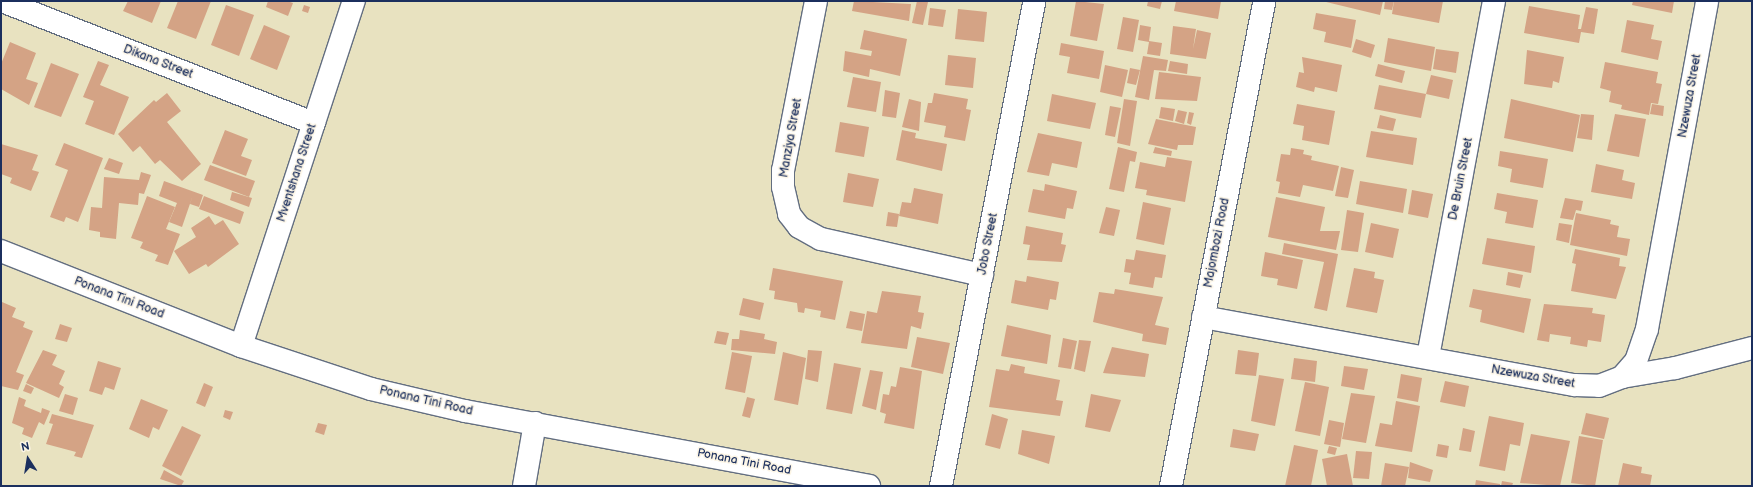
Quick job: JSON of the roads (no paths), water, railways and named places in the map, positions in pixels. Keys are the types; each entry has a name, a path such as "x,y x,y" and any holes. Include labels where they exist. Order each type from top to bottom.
{"street":[{"name":"Dikana Street","path":"2,1 314,123"},
{"name":"Mventshana Street","path":"241,346 354,1"},
{"name":"Manziya Street","path":"816,1 784,170 783,187 789,214 799,227 821,239 982,275"},
{"name":"Jobo Street","path":"941,486 1034,1"},
{"name":"Majombozi Road","path":"1171,486 1264,1"},
{"name":"De Bruin Street","path":"1428,357 1494,1"},
{"name":"Nzewuza Street","path":"1203,317 1428,357 1574,386 1599,386 1622,377 1636,362 1647,329 1707,1"},
{"name":"Ponana Tini Road","path":"1,251 241,346 371,388 535,423 869,486"},
{"path":"1622,377 1676,368 1752,348"},
{"path":"524,486 535,423"}]}
